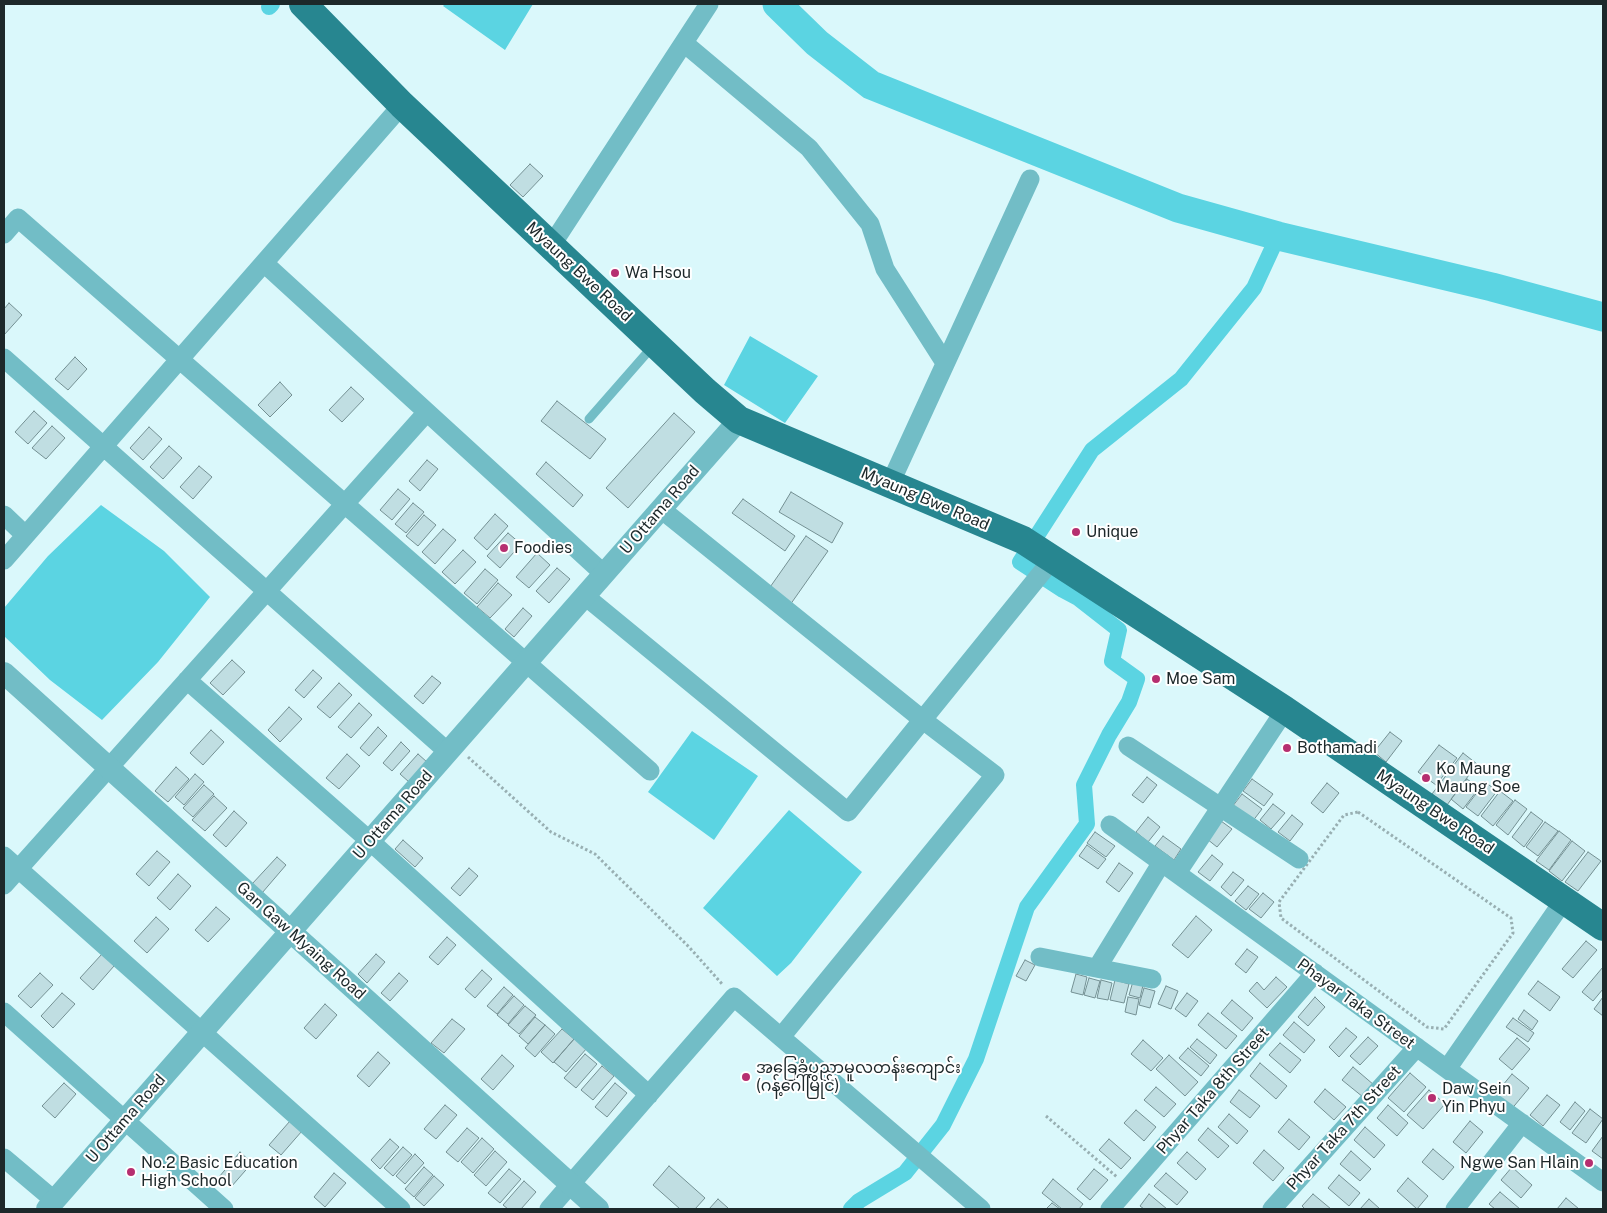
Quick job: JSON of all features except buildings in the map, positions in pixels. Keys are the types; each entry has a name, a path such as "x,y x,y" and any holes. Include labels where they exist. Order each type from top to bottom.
{"main road":[{"name":"Myaung Bwe Road","path":"303,4 402,105 705,392 739,420 890,484 1038,560 1285,710 1603,927"}],"street":[{"path":"552,246 709,4"},
{"path":"684,43 809,148 870,224 885,269 945,363"},
{"path":"4,560 402,105"},
{"path":"890,484 1030,179"},
{"path":"4,234 18,218 650,771"},
{"path":"264,263 604,574"},
{"path":"4,358 266,591 451,749"},
{"path":"4,885 427,412"},
{"name":"U Ottama Road","path":"51,1205 739,420"},
{"path":"661,510 994,776 781,1037"},
{"path":"4,516 25,535"},
{"path":"585,596 848,812 923,720 1038,560"},
{"name":"Gan Gaw Myaing Road","path":"4,673 598,1209"},
{"path":"187,680 370,841 649,1096"},
{"path":"1177,874 1285,710"},
{"path":"1128,746 1299,859"},
{"name":"Phayar Taka Street","path":"1110,825 1603,1182"},
{"path":"4,856 401,1209"},
{"path":"1097,968 1162,862"},
{"path":"1447,1069 1564,900"},
{"path":"1040,957 1152,979"},
{"name":"Phyar Taka 8th Street","path":"1110,1209 1315,973"},
{"path":"549,1209 734,997 981,1209"},
{"path":"4,1012 224,1209"},
{"name":"Phyar Taka 7th Street","path":"1272,1209 1416,1047"},
{"path":"1455,1209 1522,1123"},
{"path":"4,1158 51,1205"}],"lane":[{"path":"589,419 655,344"}],"path":[{"path":"451,749 551,832 595,854 689,946 734,997"},
{"path":"1358,812 1511,918 1513,933 1444,1028 1427,1028 1281,918 1279,902 1344,815 1358,812"},
{"path":"1046,1116 1129,1188"}],"water":[{"path":"445,4 533,4 505,50 443,6"},
{"path":"750,336 818,376 785,423 724,385"},
{"path":"101,505 164,551 210,597 158,662 102,720 50,680 4,636 4,608 48,556"},
{"path":"692,731 758,776 714,840 648,792"},
{"path":"789,810 862,872 791,963 777,976 703,908"}],"waterway":[{"path":"269,7 272,4"},
{"path":"777,4 817,43 871,85 1178,208 1278,236 1492,287 1603,317"},
{"path":"851,1209 859,1201 905,1173 943,1125 976,1059 1027,907 1087,824 1084,785 1109,735 1129,702 1137,679 1112,661 1119,630 1078,598 1020,562 1092,450 1181,379 1254,288 1278,236"}],"place":[{"name":"Wa Hsou","path":"615,273"},
{"name":"Unique","path":"1076,532"},
{"name":"Foodies","path":"504,548"},
{"name":"Moe Sam","path":"1156,679"},
{"name":"Bothamadi","path":"1287,748"},
{"name":"Ko Maung Maung Soe","path":"1426,778"},
{"name":"အခြေခံပညာမူလတန်းကျောင်း (ဂန့်ဂေါ်မြိုင်)","path":"746,1077"},
{"name":"Daw Sein Yin Phyu","path":"1432,1098"},
{"name":"Ngwe San Hlain","path":"1589,1163"},
{"name":"No.2 Basic Education High School","path":"131,1172"}]}
